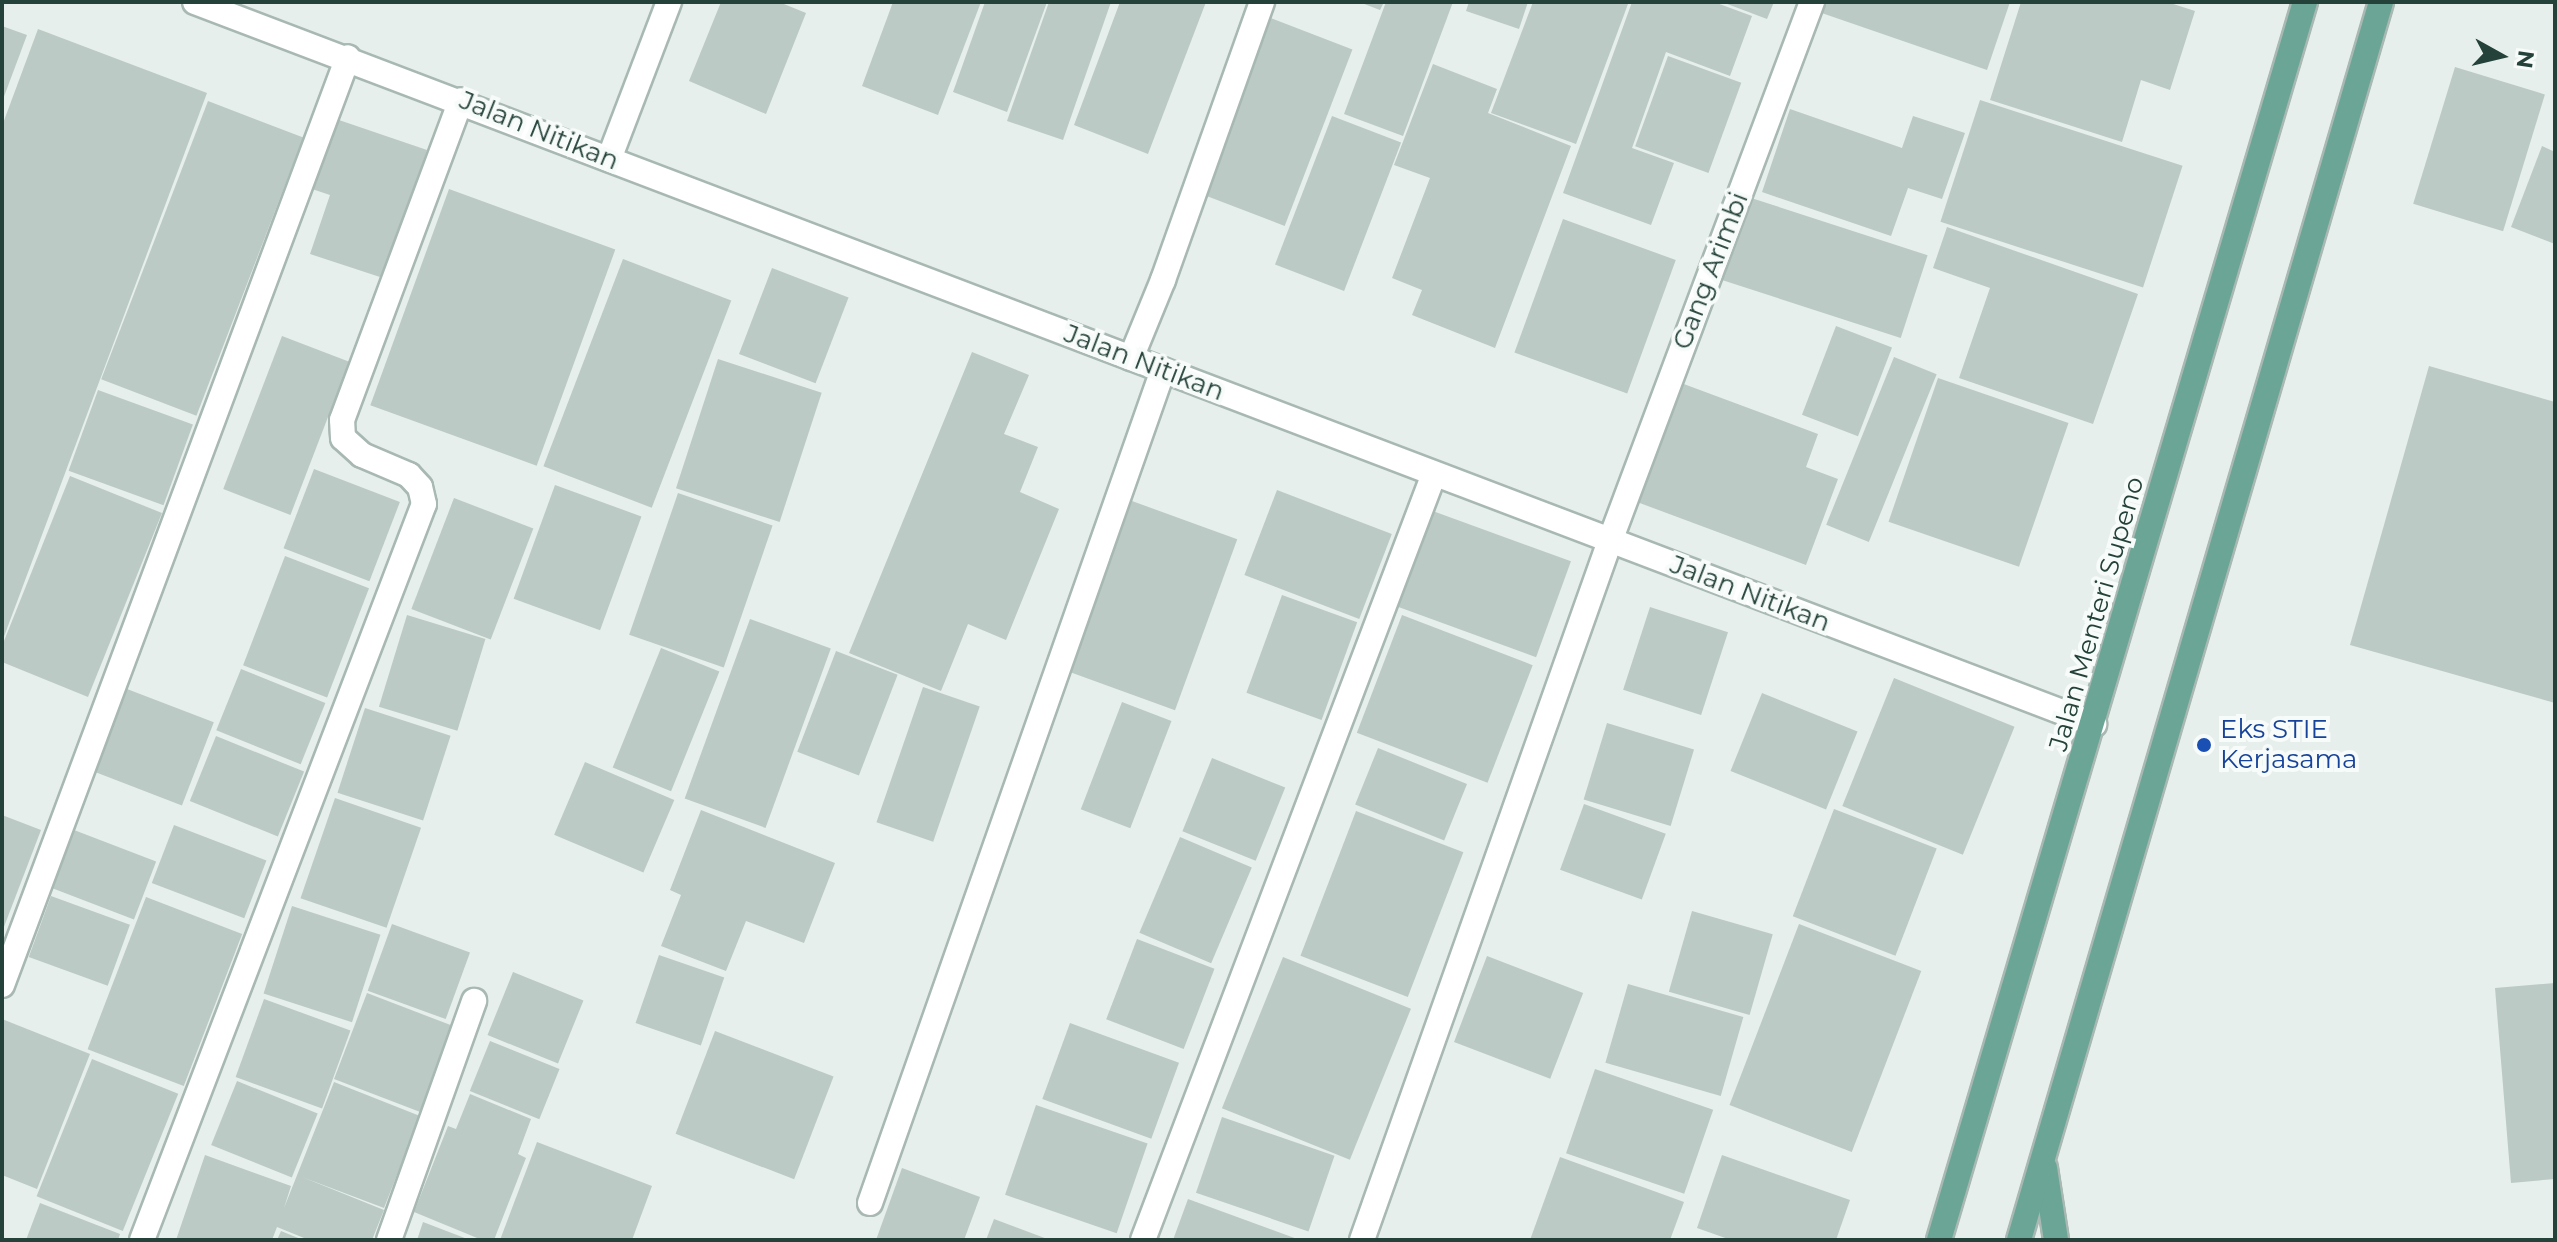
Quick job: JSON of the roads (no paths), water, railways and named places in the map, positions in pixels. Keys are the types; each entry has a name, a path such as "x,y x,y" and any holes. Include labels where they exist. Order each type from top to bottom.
{"main road":[{"name":"Jalan Menteri Supeno","path":"1939,1240 2305,2"},
{"path":"2019,1240 2381,2"},
{"path":"2044,1157 2056,1240"}],"street":[{"name":"Jalan Nitikan","path":"195,2 348,57 2094,724"},
{"path":"609,159 669,2"},
{"path":"1131,358 1163,280 1262,2"},
{"name":"Gang Arimbi","path":"1362,1240 1610,541 1812,2"},
{"path":"2,985 348,57"},
{"path":"142,1240 424,504 420,487 409,475 362,455 343,438 342,420 461,100"},
{"path":"870,1203 1163,370"},
{"path":"1143,1240 1434,474"},
{"path":"389,1240 474,1001"}],"place":[{"name":"Eks STIE Kerjasama","path":"2204,745"}]}
